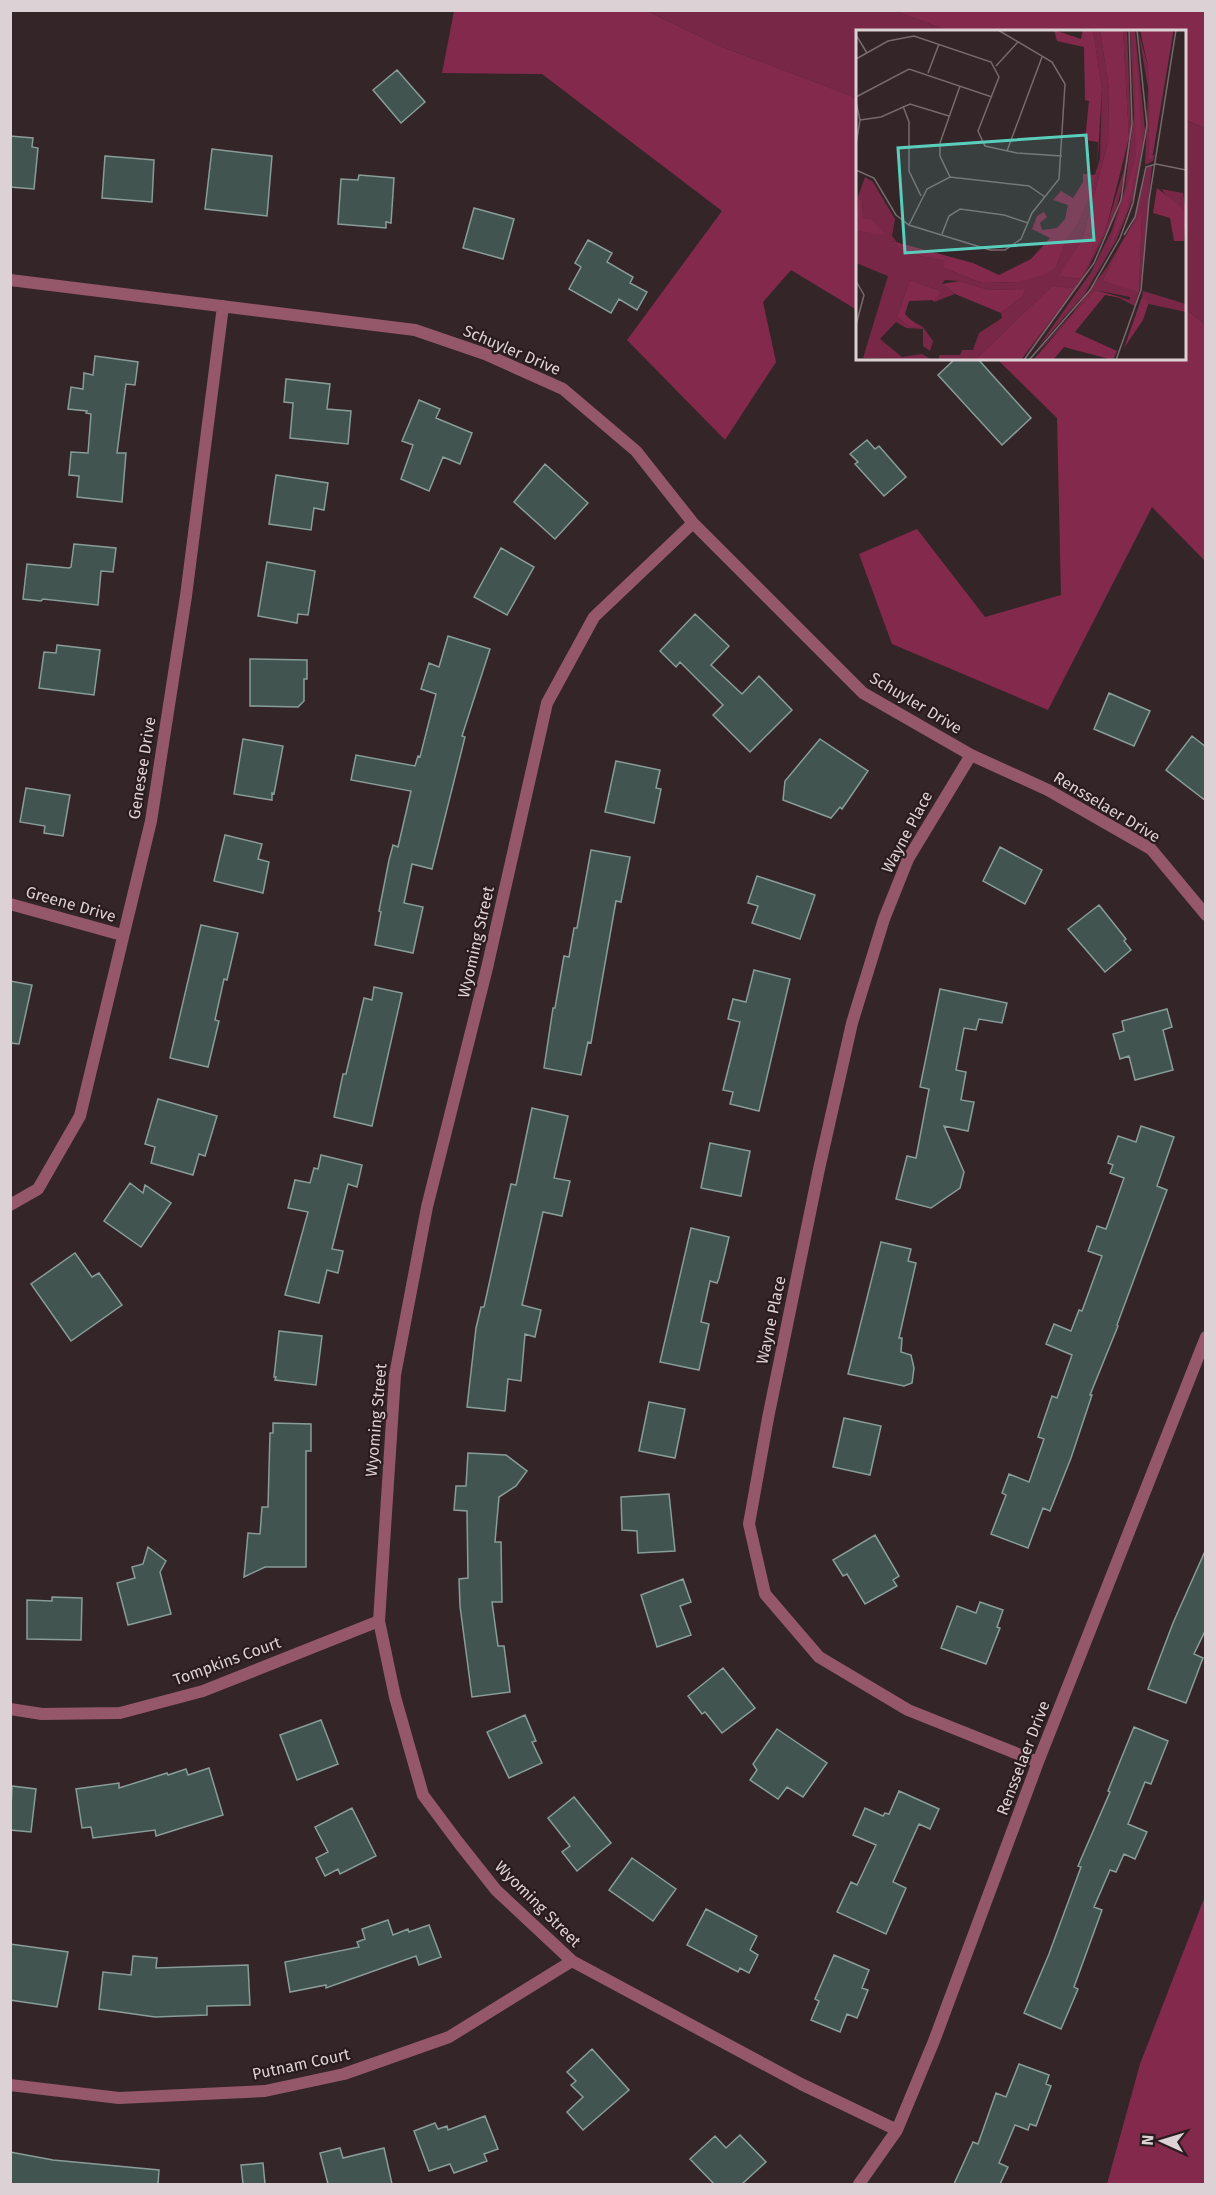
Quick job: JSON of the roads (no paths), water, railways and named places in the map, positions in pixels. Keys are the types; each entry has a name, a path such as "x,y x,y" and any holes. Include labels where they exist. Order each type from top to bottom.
{"street":[{"name":"Schuyler Drive","path":"10,280 415,330 485,354 562,389 636,451 693,523 862,693 970,754"},
{"name":"Genesee Drive","path":"10,1205 38,1189 80,1116 153,809 186,596 223,306"},
{"name":"Wyoming Street","path":"693,523 594,617 548,703 488,968 427,1207 394,1375 379,1622 395,1697 423,1795 496,1890 572,1961 801,2084 897,2130"},
{"name":"Rensselaer Drive","path":"970,754 1048,790 1151,849 1206,915"},
{"name":"Wayne Place","path":"970,754 908,859 884,919 852,1023 770,1407 749,1524 765,1594 819,1657 908,1710 1038,1762"},
{"name":"Greene Drive","path":"10,904 122,935"},
{"name":"Rensselaer Drive","path":"859,2184 897,2130 934,2042 1038,1762 1206,1337"},
{"name":"Tompkins Court","path":"10,1709 42,1714 120,1713 203,1691 379,1622"},
{"name":"Putnam Court","path":"10,2085 119,2098 266,2091 344,2074 449,2037 572,1961"}]}
